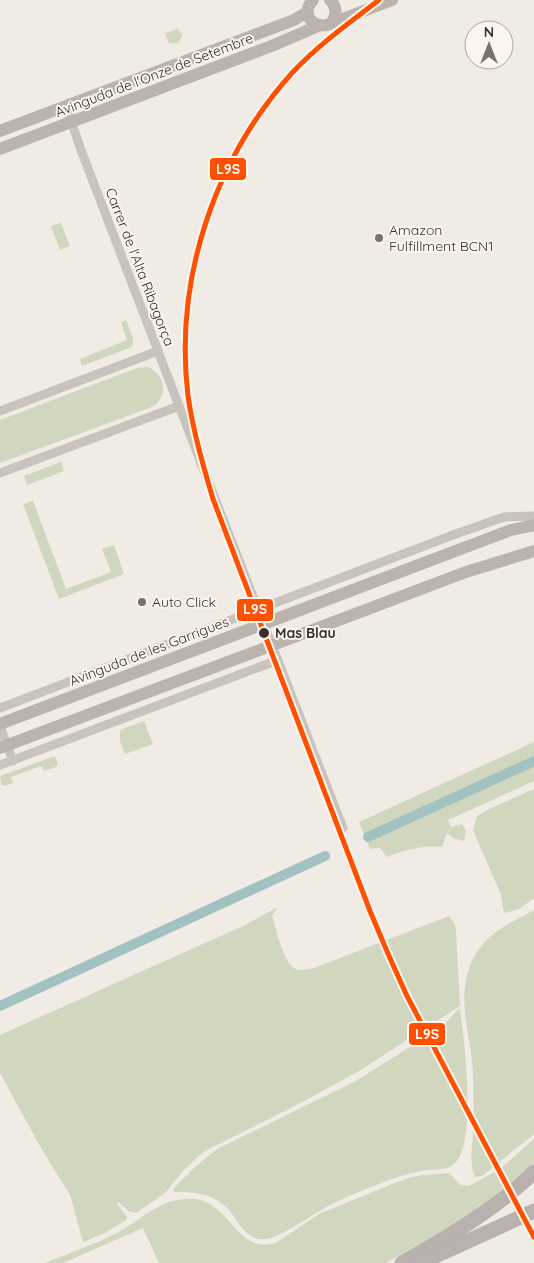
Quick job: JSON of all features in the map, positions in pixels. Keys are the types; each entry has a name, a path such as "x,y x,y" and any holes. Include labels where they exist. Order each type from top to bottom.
{"main road":[{"path":"402,1263 468,1224 496,1204 534,1172"},
{"path":"420,1263 534,1211"}],"street":[{"path":"313,0 309,4 307,12 310,21 318,26"},
{"path":"332,22 336,12 331,1 346,0"},
{"path":"332,22 392,0"},
{"name":"Avinguda de l'Onze de Setembre","path":"0,131 292,21 307,12"},
{"name":"Avinguda de l'Onze de Setembre","path":"0,149 332,22"},
{"name":"Carrer de l'Alta Ribagorça","path":"66,106 178,406 343,828"},
{"path":"0,411 158,351"},
{"path":"0,473 178,406"},
{"name":"Avinguda de les Garrigues","path":"0,708 504,517 534,516"},
{"name":"Avinguda de les Garrigues","path":"0,725 511,530 534,525"},
{"path":"4,747 466,572 534,551"},
{"path":"0,765 278,660"},
{"path":"0,725 4,747 13,761"}],"green space":[{"path":"178,29 183,35 178,43 169,43 165,33"},
{"path":"61,223 70,246 60,250 51,226"},
{"path":"126,320 133,338 133,345 130,348 82,366 80,359 127,340 121,322"},
{"path":"149,367 160,378 163,387 161,397 154,406 0,463 0,420 137,368"},
{"path":"61,462 64,471 27,485 24,476"},
{"path":"33,501 66,589 111,572 102,549 114,545 124,574 59,599 23,504"},
{"path":"144,721 153,744 125,754 120,741 120,730"},
{"path":"534,742 534,781 448,820 451,827 462,824 466,831 464,841 453,838 447,833 442,847 414,849 387,857 380,848 370,849 359,822"},
{"path":"55,756 58,763 56,767 44,771 41,766 11,777 13,783 5,786 1,784 0,776"},
{"path":"534,789 534,898 519,909 505,913 501,895 473,830 477,816"},
{"path":"278,907 272,916 280,944 290,964 294,968 301,970 314,968 449,916 455,925 456,932 460,1006 359,1071 295,1106 203,1152 183,1171 165,1193 136,1213 130,1212 118,1202 117,1204 127,1217 126,1220 105,1233 83,1242 70,1195 41,1148 0,1073 0,1035 245,925"},
{"path":"534,910 534,1134 482,1176 475,1177 471,1155 474,1125 473,1067 464,1001 466,977 475,955 489,938 505,926"},
{"path":"460,1009 466,1067 467,1116 461,1154 453,1165 420,1171 374,1186 326,1207 286,1231 268,1239 260,1239 249,1234 240,1226 229,1210 214,1198 195,1193 175,1192 173,1189 196,1166 217,1149 354,1082 442,1027"},
{"path":"534,1139 534,1163 473,1213 386,1263 159,1263 143,1228 63,1263 45,1263 119,1232 163,1204 183,1199 207,1202 252,1242 263,1245 276,1243 319,1214 412,1177 449,1173 460,1185 469,1186 500,1169"}],"waterway":[{"path":"368,837 534,761"},
{"path":"0,1006 325,856"}],"transit line":[{"name":"L9S","path":"379,0 323,44 292,73 265,107 241,144 221,183 206,224 194,266 187,309 185,352 188,396 195,435 213,499 370,911 407,996 534,1237"}],"place":[{"name":"Amazon Fulfillment BCN1","path":"379,238"},
{"name":"Auto Click","path":"142,602"},
{"name":"Mas Blau","path":"264,633"}]}
